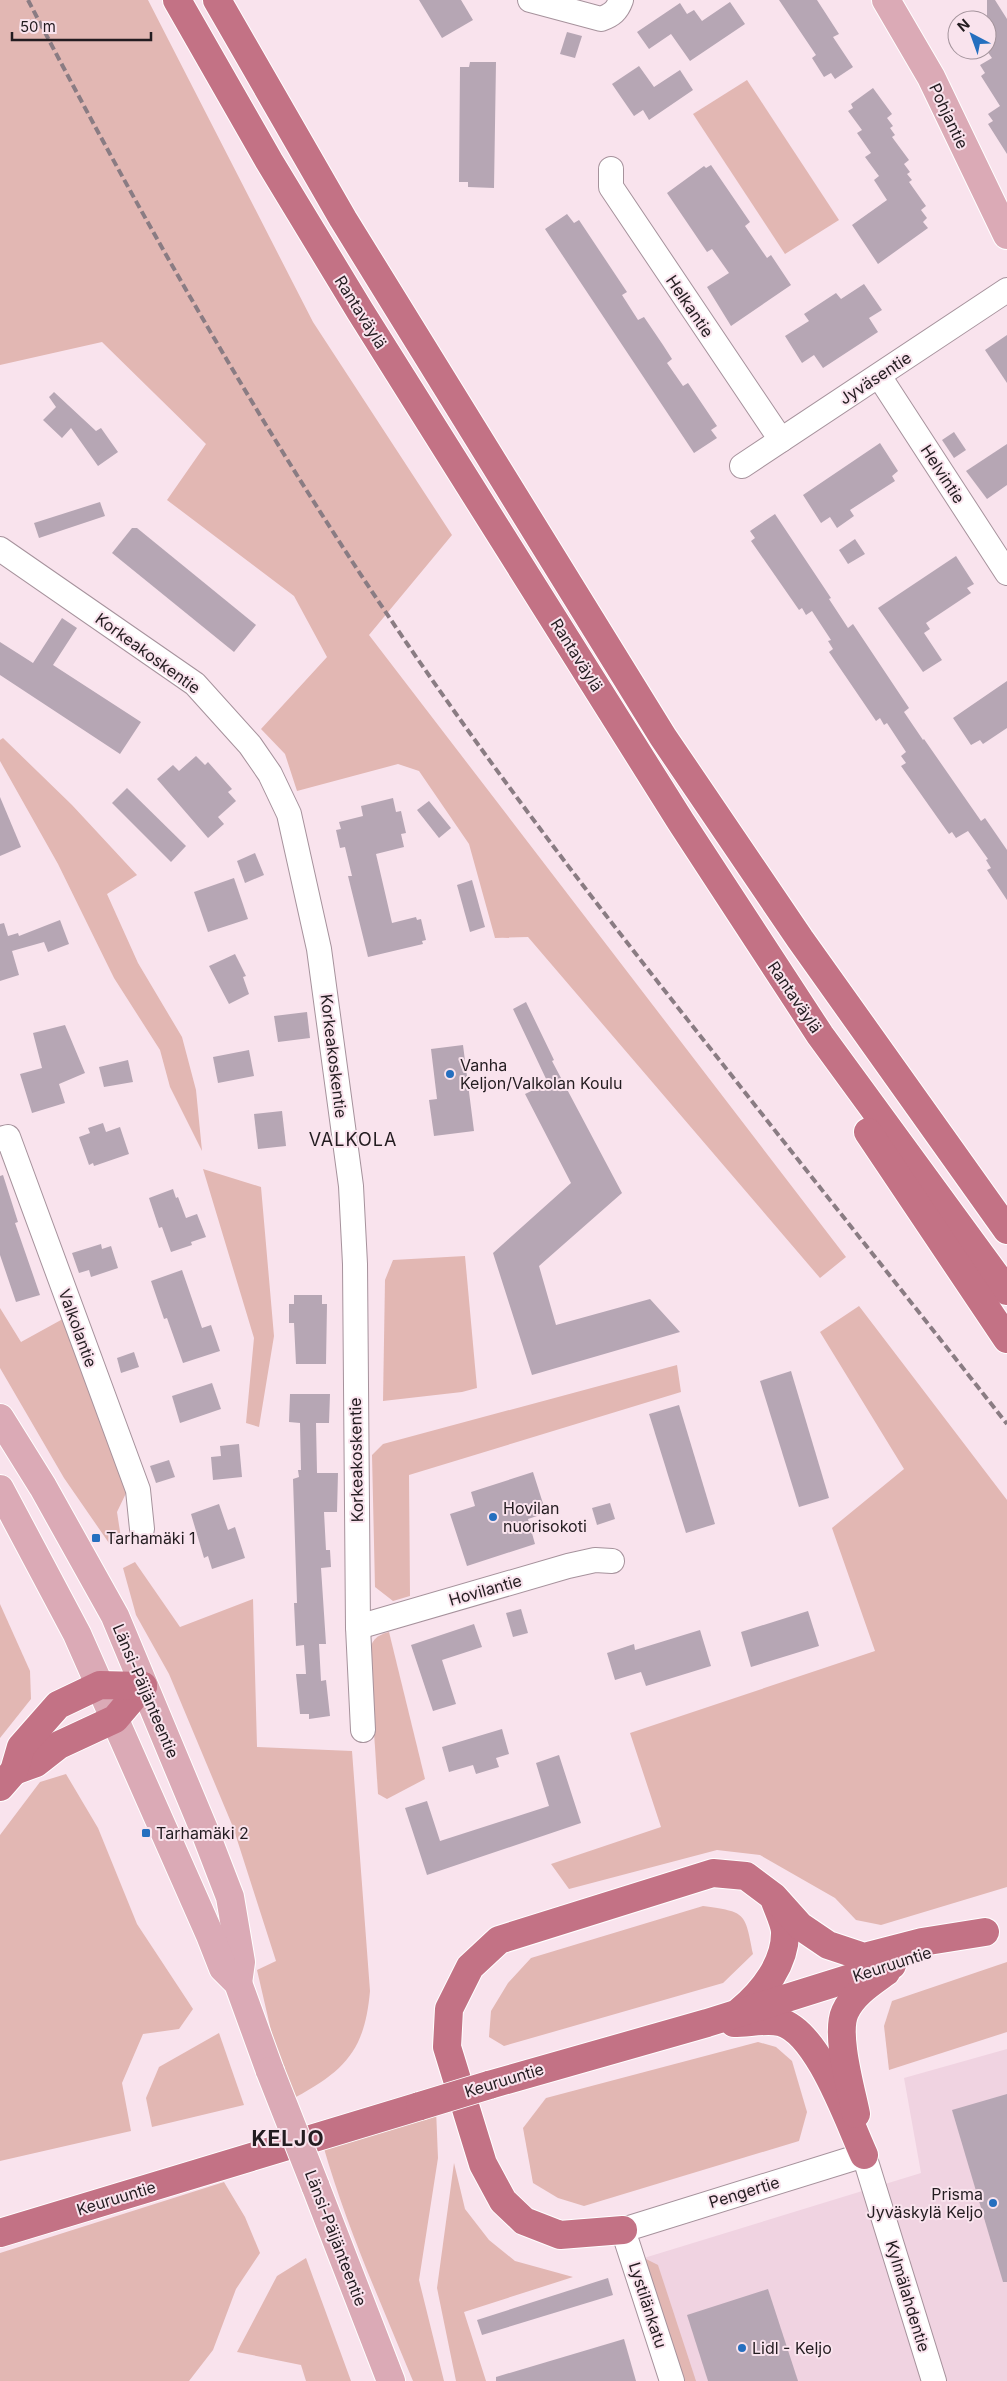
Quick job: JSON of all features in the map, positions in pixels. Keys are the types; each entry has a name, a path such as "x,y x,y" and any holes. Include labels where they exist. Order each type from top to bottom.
{"highway":[{"name":"Rantaväylä","path":"177,0 269,162 360,311 681,822 820,1035 1007,1291"},
{"name":"Rantaväylä","path":"217,0 343,219 663,737 811,955 1007,1230"},
{"path":"820,1035 846,1099 1007,1339"},
{"path":"7,1779 21,1747 58,1705 100,1685 143,1686"},
{"path":"7,1779 36,1763 59,1745 115,1719 143,1686"},
{"path":"623,2230 560,2235 524,2221 503,2201 483,2164 447,2046 449,2009 470,1967 499,1940 713,1874 746,1876 774,1897 800,1926 828,1945 864,1957 922,1942 996,1928"},
{"path":"740,2012 758,1996 782,1957 785,1930 774,1897"},
{"name":"Keuruuntie","path":"0,2233 489,2085 708,2023 900,1962 996,1928"},
{"path":"864,2155 842,2040 845,2012 862,1988 900,1962"},
{"path":"708,2023 780,2022 801,2033 816,2052 864,2155"}],"main road":[{"name":"Pohjantie","path":"886,0 931,77 1007,235"},
{"name":"Länsi-Päijänteentie","path":"0,1418 44,1487 115,1616 230,1897 241,1962 238,1983"},
{"name":"Länsi-Päijänteentie","path":"0,1489 73,1625 223,1968 238,1983 270,2071 391,2381"}],"street":[{"path":"530,0 601,19 612,15 619,7 621,0"},
{"name":"Helkantie","path":"611,169 610,187 781,440"},
{"name":"Jyväsentie","path":"742,466 1007,290"},
{"name":"Helvintie","path":"878,376 1007,573"},
{"name":"Korkeakoskentie","path":"0,549 195,684 250,745 270,774 289,814 307,889 323,973 351,1186 355,1264 358,1627 363,1730"},
{"name":"Valkolantie","path":"0,1139 8,1137 138,1490 142,1529"},
{"name":"Hovilantie","path":"358,1627 568,1566 595,1560 612,1561"},
{"name":"Pengertie","path":"623,2230 864,2155"},
{"name":"Kylmälahdentie","path":"864,2155 934,2381"},
{"name":"Lystilänkatu","path":"623,2230 672,2381"}],"shaded area":[{"path":"0,0 148,0 313,322 452,535 369,635 846,1257 820,1278 528,937 495,938 469,844 419,771 398,764 297,791 285,754 261,729 327,657 294,596 167,500 206,444 102,342 0,365"},
{"path":"747,80 839,220 785,254 693,114"},
{"path":"3,738 72,805 137,875 107,894 138,963 182,1037 196,1090 202,1151 170,1087 160,1050 114,978 58,864 0,761 0,740"},
{"path":"203,1169 261,1187 274,1336 259,1427 246,1423 254,1338"},
{"path":"465,1256 477,1388 462,1392 383,1401 385,1280 393,1260"},
{"path":"859,1306 1007,1500 1007,1887 881,1925 856,1920 835,1898 760,1855 717,1850 569,1889 551,1864 661,1827 630,1733 875,1651 832,1528 904,1469 820,1332"},
{"path":"0,1308 21,1342 70,1315 128,1489 117,1512 121,1538 111,1546 64,1478 0,1368"},
{"path":"677,1365 681,1392 409,1475 410,1596 393,1601 375,1587 372,1455 383,1444"},
{"path":"135,1562 180,1627 253,1599 257,1747 352,1751 370,1991 367,2011 358,2043 350,2056 328,2077 296,2097 276,2052 257,1970 276,1961 233,1827 169,1674 136,1615 123,1568"},
{"path":"0,1604 30,1671 31,1699 0,1738"},
{"path":"389,1632 425,1779 387,1799 378,1794 369,1654 375,1639"},
{"path":"66,1774 98,1828 137,1924 193,2009 179,2029 143,2034 122,2083 131,2131 0,2161 0,1835 40,1782"},
{"path":"703,1906 736,1913 741,1916 748,1930 753,1954 723,1983 504,2046 489,2037 491,2011 508,1983 531,1958"},
{"path":"1007,1962 1007,2032 889,2070 884,2026 892,2001"},
{"path":"219,2033 244,2105 152,2127 146,2098 159,2067"},
{"path":"758,2042 776,2047 792,2061 807,2112 799,2141 584,2206 558,2198 533,2183 523,2128 546,2098"},
{"path":"1007,2049 1007,2381 678,2381 644,2258 921,2173 904,2078"},
{"path":"436,2109 438,2158 419,2280 444,2381 413,2381 353,2235 323,2145"},
{"path":"454,2163 465,2209 489,2240 515,2261 573,2277 464,2312 486,2381 456,2381 437,2288"},
{"path":"224,2182 245,2217 260,2253 236,2289 213,2350 189,2381 0,2381 0,2253"},
{"path":"306,2258 351,2381 306,2381 301,2365 237,2352 277,2276"},
{"path":"644,2258 658,2265 696,2381 678,2381"}],"building":[{"path":"419,0 461,0 473,20 442,38"},
{"path":"779,0 817,0 839,34 833,37 853,67 835,79 831,73 824,77 812,58 816,55"},
{"path":"987,0 995,0 1007,19 1007,154 988,124 993,121 988,114 1000,106 981,76 985,73 980,65 989,60 997,60 997,10 987,10"},
{"path":"730,2 745,24 690,61 671,34 649,49 637,32 680,3 687,14 694,10 702,21"},
{"path":"567,32 582,36 575,58 560,54"},
{"path":"470,62 496,62 494,188 468,187 468,182 459,182 460,67 469,67"},
{"path":"639,66 654,87 680,70 693,90 649,120 643,110 634,116 612,84"},
{"path":"873,88 892,114 887,118 893,126 890,128 895,135 892,137 909,160 904,164 910,172 907,174 912,180 909,182 926,206 921,210 927,218 923,222 928,228 878,264 852,225 887,200 874,180 879,176 865,157 871,153 857,133 862,130 848,111 853,108 851,104"},
{"path":"711,165 750,222 745,226 767,258 771,255 791,285 731,326 707,287 729,273 712,249 707,252 667,193 704,166 706,168"},
{"path":"567,214 574,223 579,220 627,292 622,295 638,320 644,317 672,359 667,363 683,386 688,383 717,426 711,430 717,438 694,453 545,229"},
{"path":"864,284 882,310 869,318 878,332 823,368 814,355 802,363 785,336 809,321 804,314 836,293 841,299"},
{"path":"1007,335 1007,383 985,350"},
{"path":"54,392 96,431 101,428 118,452 98,466 71,428 62,438 43,420 56,407 49,397"},
{"path":"954,432 966,450 954,458 942,440"},
{"path":"880,443 898,471 892,476 895,481 850,510 854,516 837,528 830,517 821,523 803,495"},
{"path":"1007,444 1007,485 987,499 966,471"},
{"path":"100,502 105,516 39,538 34,523"},
{"path":"775,514 831,598 829,599 848,628 853,624 909,708 904,712 923,740 981,821 985,818 1007,850 1007,900 987,870 991,868 986,860 988,859 968,831 956,838 952,832 949,834 901,766 906,763 901,756 906,752 887,723 884,725 880,718 876,721 829,652 833,649 828,641 831,640 812,611 806,615 802,608 799,610 751,541 755,538 750,531"},
{"path":"132,528 137,528 256,625 234,652 112,553"},
{"path":"855,539 865,554 848,564 839,550"},
{"path":"956,556 974,584 967,588 971,593 926,623 930,629 924,633 942,660 923,672 878,608"},
{"path":"62,618 77,628 53,665 141,722 120,754 0,675 0,642 33,663"},
{"path":"1007,681 1007,728 983,744 980,740 971,745 953,718"},
{"path":"196,756 205,765 208,762 232,789 228,792 236,801 218,817 224,824 208,838 157,779 173,765 179,771"},
{"path":"127,788 186,846 171,862 112,803"},
{"path":"0,797 21,847 0,856"},
{"path":"393,798 396,812 401,811 406,833 401,834 404,847 376,854 392,923 416,917 417,920 421,919 426,940 422,941 423,944 368,957 348,876 352,876 345,847 340,848 336,830 341,829 339,822 363,816 361,806"},
{"path":"429,801 451,828 439,838 417,810"},
{"path":"255,853 264,875 245,883 237,861"},
{"path":"234,878 248,919 208,932 194,892"},
{"path":"472,880 485,927 470,932 457,885"},
{"path":"60,920 69,944 48,952 44,942 12,951 19,975 0,981 0,924 4,923 8,936 18,933 19,936"},
{"path":"235,954 246,976 243,977 249,994 229,1004 209,966"},
{"path":"526,1002 554,1060 552,1061 622,1193 539,1266 556,1325 650,1299 680,1332 532,1375 493,1253 571,1183 525,1094 548,1083 513,1009"},
{"path":"307,1012 310,1038 278,1042 274,1016"},
{"path":"65,1025 85,1073 59,1084 65,1103 32,1113 20,1074 42,1068 33,1033"},
{"name":"Vanha Keljon/Valkolan Koulu","path":"463,1045 474,1131 434,1136 429,1100 437,1099 431,1049"},
{"path":"249,1050 254,1076 218,1083 213,1057"},
{"path":"128,1060 133,1082 104,1087 99,1067"},
{"path":"282,1111 286,1146 258,1149 254,1114"},
{"path":"103,1123 106,1132 120,1127 129,1154 94,1166 93,1163 89,1165 79,1137 90,1133 88,1128"},
{"path":"3,1175 18,1222 15,1223 40,1295 16,1302 0,1255 0,1176"},
{"path":"173,1189 186,1218 197,1214 206,1237 191,1242 192,1245 171,1252 162,1227 159,1228 149,1198"},
{"path":"101,1244 102,1249 111,1246 118,1268 91,1277 89,1270 79,1273 72,1253"},
{"path":"182,1270 202,1328 211,1325 220,1351 183,1363 167,1318 164,1319 151,1281"},
{"path":"294,1295 322,1295 322,1304 327,1304 326,1364 296,1364 294,1323 289,1323 289,1304 294,1304"},
{"path":"134,1352 139,1367 121,1373 117,1358"},
{"path":"791,1371 829,1498 799,1507 760,1381"},
{"path":"212,1383 221,1409 180,1423 172,1396"},
{"path":"290,1394 330,1394 329,1423 316,1423 317,1473 338,1473 337,1512 324,1512 326,1550 330,1550 331,1567 321,1568 326,1644 319,1644 321,1681 326,1680 330,1716 309,1719 309,1714 300,1714 296,1674 306,1674 304,1645 296,1646 294,1603 297,1603 293,1479 299,1477 298,1470 301,1470 300,1423 289,1422"},
{"path":"679,1405 715,1524 686,1533 649,1414"},
{"path":"239,1444 242,1477 213,1480 211,1457 221,1456 220,1446"},
{"path":"169,1460 175,1477 156,1483 150,1466"},
{"name":"Hovilan nuorisokoti","path":"533,1472 546,1513 528,1519 535,1544 467,1566 450,1514 475,1506 471,1492"},
{"path":"610,1503 615,1519 597,1525 592,1508"},
{"path":"219,1504 228,1530 235,1527 245,1558 212,1569 208,1556 204,1558 191,1514"},
{"path":"521,1609 528,1633 513,1637 506,1613"},
{"path":"808,1611 819,1646 751,1667 741,1632"},
{"path":"474,1624 482,1647 442,1660 456,1704 433,1711 411,1645"},
{"path":"700,1630 711,1666 646,1686 641,1672 615,1680 607,1653 634,1644 635,1650"},
{"path":"502,1729 509,1754 496,1758 499,1767 476,1774 473,1765 449,1772 442,1747"},
{"path":"559,1755 581,1823 427,1875 405,1808 427,1801 440,1841 549,1806 536,1763"},
{"name":"Prisma Jyväskylä Keljo","path":"1007,2094 1007,2282 1003,2282 952,2110"},
{"path":"608,2278 613,2295 482,2335 477,2320"},
{"name":"Lidl - Keljo","path":"768,2289 798,2381 708,2381 687,2315"},
{"path":"624,2339 636,2381 496,2381 496,2377"}],"railway":[{"path":"28,0 116,165 208,328 305,488 408,645 483,751 600,908 1007,1424"}],"place":[{"name":"Vanha Keljon/Valkolan Koulu","path":"450,1074"},
{"name":"Hovilan nuorisokoti","path":"493,1517"},
{"name":"Tarhamäki 1","path":"96,1538"},
{"name":"Tarhamäki 2","path":"146,1833"},
{"name":"Prisma Jyväskylä Keljo","path":"993,2203"},
{"name":"Lidl - Keljo","path":"742,2348"}],"district":[{"name":"VALKOLA","path":"353,1139"},
{"name":"KELJO","path":"288,2138"}]}
